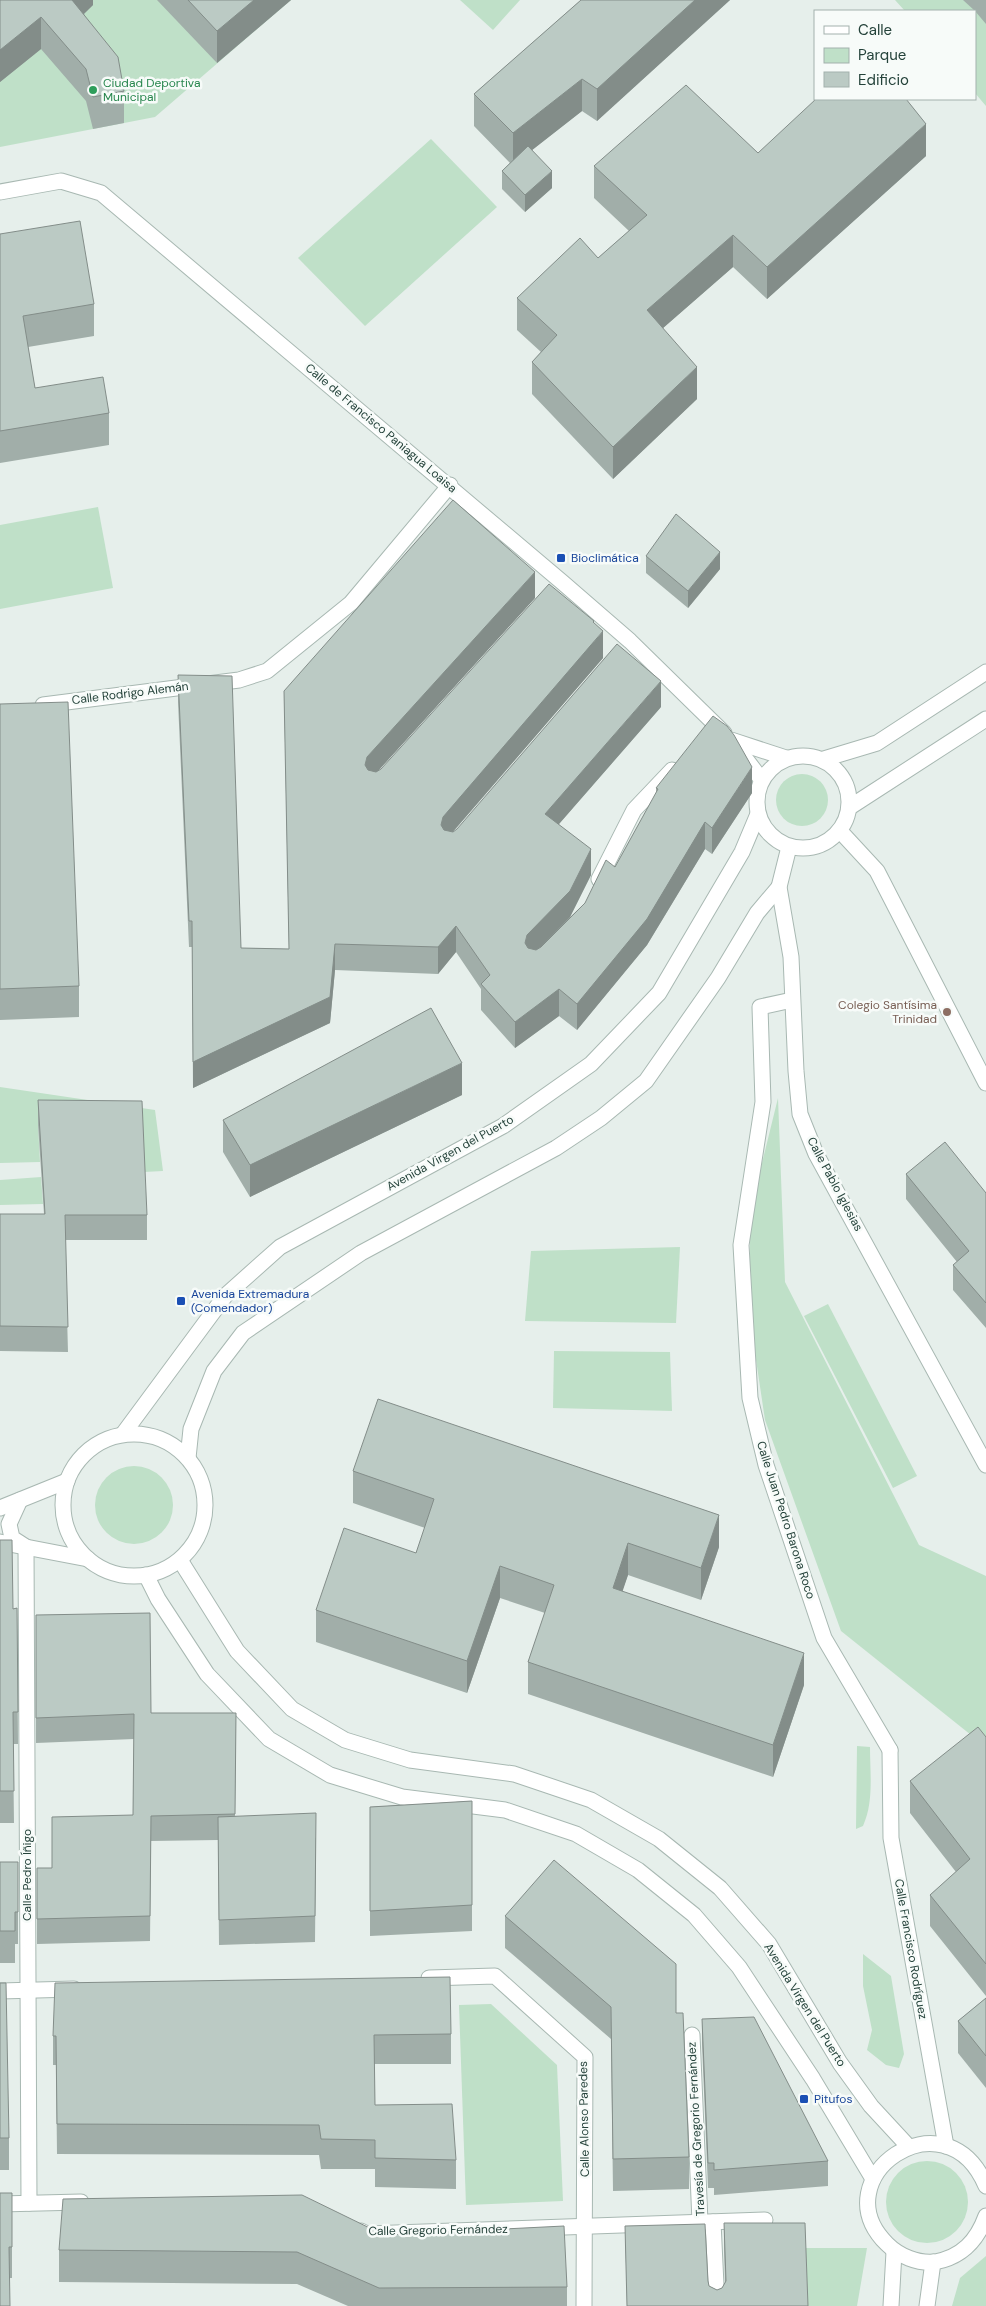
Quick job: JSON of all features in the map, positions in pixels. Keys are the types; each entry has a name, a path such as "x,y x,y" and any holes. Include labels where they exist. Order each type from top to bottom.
{"street":[{"name":"Calle de Francisco Paniagua Loaisa","path":"0,192 60,181 101,193 450,485 630,641 711,728 731,740 786,758"},
{"name":"Calle Rodrigo Alemán","path":"32,707 240,680 267,670 351,603 450,485"},
{"path":"549,596 562,582"},
{"path":"617,656 630,641"},
{"path":"824,760 841,775 847,786 850,807 847,819 833,838 814,847 790,847 774,838 764,828 758,814 757,798 762,779 772,766 786,758 799,755 824,760 877,743 986,672"},
{"path":"850,807 986,719"},
{"name":"Calle de Francisco Paniagua Loaisa","path":"731,740 762,779"},
{"path":"591,897 634,810 681,760"},
{"name":"Avenida Virgen del Puerto","path":"123,1434 226,1296 280,1247 503,1126 591,1064 659,993 742,852 758,814"},
{"path":"840,831 877,872 986,1083"},
{"name":"Calle Pablo Iglesias","path":"790,847 779,887 791,957 800,1114 816,1154 986,1465"},
{"path":"188,1458 191,1429 214,1370 243,1334 361,1253 556,1148 600,1118 646,1081 718,978 757,913 779,887"},
{"name":"Calle Juan Pedro Barona Roco","path":"792,1000 760,1007 763,1102 741,1245 750,1398 766,1465 824,1638 890,1750"},
{"path":"123,1434 147,1434 170,1442 188,1458 200,1477 206,1499 204,1522 195,1542 180,1560 164,1570 146,1575 125,1575 105,1570 88,1558 74,1542 66,1523 63,1502 67,1481 76,1464 88,1450 104,1440 123,1434"},
{"path":"0,1508 67,1481"},
{"path":"20,1500 9,1524 12,1538 26,1547"},
{"path":"0,1542 88,1558"},
{"name":"Calle Pedro Íñigo","path":"26,1547 29,2203"},
{"name":"Avenida Virgen del Puerto","path":"180,1560 236,1651 292,1709 345,1740 410,1760 514,1774 591,1800 659,1839 712,1882 769,1944 840,2063 871,2106 908,2146"},
{"path":"146,1575 158,1599 207,1674 269,1739 330,1775 402,1798 505,1810 576,1834 638,1870 694,1915 739,1966 813,2078 873,2178"},
{"name":"Calle Francisco Rodríguez","path":"890,1750 891,1838 946,2146"},
{"path":"9,1873 27,1873"},
{"name":"Calle Alonso Paredes","path":"416,1978 496,1976 585,2057 584,2306"},
{"path":"0,1991 87,1988"},
{"name":"Travesía de Gregorio Fernández","path":"692,2035 707,2222 716,2306"},
{"path":"985,2182 974,2164 961,2153 946,2146 927,2143 908,2146 888,2159 873,2178 868,2198 870,2219 880,2237 894,2252 913,2260 933,2262 952,2258 968,2247 980,2233 986,2216"},
{"path":"0,2204 98,2202"},
{"name":"Calle Gregorio Fernández","path":"349,2225 366,2234 765,2220"},
{"path":"891,2306 894,2252"},
{"path":"926,2306 933,2262"}],"green space":[{"name":"Ciudad Deportiva Municipal","path":"0,0 291,0 155,117 0,147"},
{"path":"460,0 520,0 493,30"},
{"path":"895,0 986,0 986,106 976,94 976,10 904,10"},
{"path":"431,139 497,207 365,326 298,258"},
{"path":"98,507 113,588 0,609 0,525"},
{"path":"797,774 807,774 816,778 824,786 828,800 824,814 816,822 807,826 797,826 788,822 780,814 776,805 776,795 780,786 788,778"},
{"path":"0,1087 155,1110 163,1171 144,1172 38,1125 40,1162 0,1163"},
{"path":"778,1098 785,1282 919,1545 986,1576 986,1769 971,1735 841,1631 765,1420 755,1353 750,1289 750,1237 761,1167"},
{"path":"41,1177 43,1204 0,1205 0,1180"},
{"path":"680,1247 676,1323 525,1321 531,1251"},
{"path":"828,1304 917,1476 893,1488 804,1316"},
{"path":"554,1351 670,1352 672,1411 553,1408"},
{"path":"126,1466 142,1466 156,1472 167,1483 173,1497 173,1513 167,1527 156,1538 142,1544 126,1544 112,1538 101,1527 95,1513 95,1497 101,1483 112,1472"},
{"path":"857,1746 870,1747 871,1787 869,1807 863,1826 856,1829"},
{"path":"863,1954 891,1976 904,2054 899,2068 886,2065 867,2050 872,2030 863,1986"},
{"path":"491,2004 557,2065 563,2201 466,2205 459,2005"},
{"path":"927,2161 943,2164 956,2173 965,2186 968,2202 965,2218 956,2231 943,2240 927,2243 911,2240 898,2231 889,2218 886,2202 889,2186 898,2173 911,2164"},
{"path":"805,2248 867,2248 857,2306 807,2306"},
{"path":"986,2256 986,2306 952,2306 960,2278"}],"building":[{"path":"0,0 72,0 118,57 124,91 93,97 86,69 41,17 0,50"},
{"path":"188,0 254,0 217,31"},
{"path":"581,0 695,0 597,89 582,79 513,133 474,94"},
{"path":"686,85 758,153 815,100 907,100 926,124 767,267 733,235 647,310 697,367 613,447 532,362 557,335 517,298 580,238 598,258 647,215 594,166"},
{"path":"528,146 552,171 525,195 502,171"},
{"path":"80,221 94,304 23,316 35,388 103,377 109,413 0,431 0,234"},
{"path":"453,500 535,572 367,757 365,765 368,770 376,772 381,769 549,584 594,621 603,631 443,817 441,825 444,830 453,832 457,829 617,644 661,681 545,814 591,849 570,891 527,935 525,943 528,948 536,950 541,947 585,903 606,860 615,867 658,789 656,788 713,716 727,726 734,735 752,767 712,828 705,822 647,919 577,1004 559,989 515,1022 481,984 490,975 456,926 438,947 335,944 330,997 193,1062 192,921 189,921 178,675 232,676 241,948 289,949 284,691"},
{"path":"676,514 720,552 688,591 646,556"},
{"path":"68,702 79,986 0,989 0,704"},
{"path":"431,1008 462,1063 250,1165 223,1120"},
{"path":"38,1100 142,1101 147,1215 65,1215 68,1327 0,1326 0,1214 45,1214"},
{"path":"945,1142 986,1193 986,1303 953,1265 969,1251 906,1174"},
{"path":"378,1399 719,1515 701,1568 628,1543 613,1588 804,1653 773,1745 528,1662 554,1585 500,1566 467,1661 316,1610 344,1528 416,1553 434,1499 353,1471"},
{"path":"0,1540 12,1540 13,1609 17,1608 18,1712 13,1712 14,1791 0,1791"},
{"path":"150,1613 151,1713 236,1713 235,1814 151,1816 150,1916 37,1919 37,1868 52,1868 52,1817 133,1815 134,1714 36,1718 36,1615"},
{"path":"978,1727 986,1737 986,1964 930,1895 970,1859 910,1781"},
{"path":"472,1801 472,1905 370,1911 370,1807"},
{"path":"316,1813 315,1916 219,1920 218,1817"},
{"path":"554,1860 676,1964 676,2013 683,2013 689,2157 613,2159 611,2007 505,1916"},
{"path":"0,1862 18,1862 18,1912 15,1912 15,1931 0,1931"},
{"path":"450,1977 451,2034 374,2035 375,2105 452,2104 456,2160 375,2158 375,2140 321,2139 319,2125 57,2124 56,2036 53,2036 55,1983"},
{"path":"0,1983 6,1983 9,2138 0,2138"},
{"path":"986,1998 986,2056 958,2021"},
{"path":"754,2017 828,2161 714,2170 714,2163 708,2163 702,2019"},
{"path":"0,2193 12,2193 12,2247 9,2247 10,2306 0,2306"},
{"path":"302,2195 384,2235 564,2226 567,2287 379,2288 297,2252 59,2250 63,2199"},
{"path":"724,2223 805,2223 808,2306 627,2306 625,2226 705,2224 708,2281 709,2286 717,2290 722,2288 726,2281"}],"place":[{"name":"Ciudad Deportiva Municipal","path":"93,90"},
{"name":"Bioclimática","path":"561,558"},
{"name":"Colegio Santísima Trinidad","path":"947,1012"},
{"name":"Avenida Extremadura (Comendador)","path":"181,1301"},
{"name":"Pitufos","path":"804,2099"}]}
